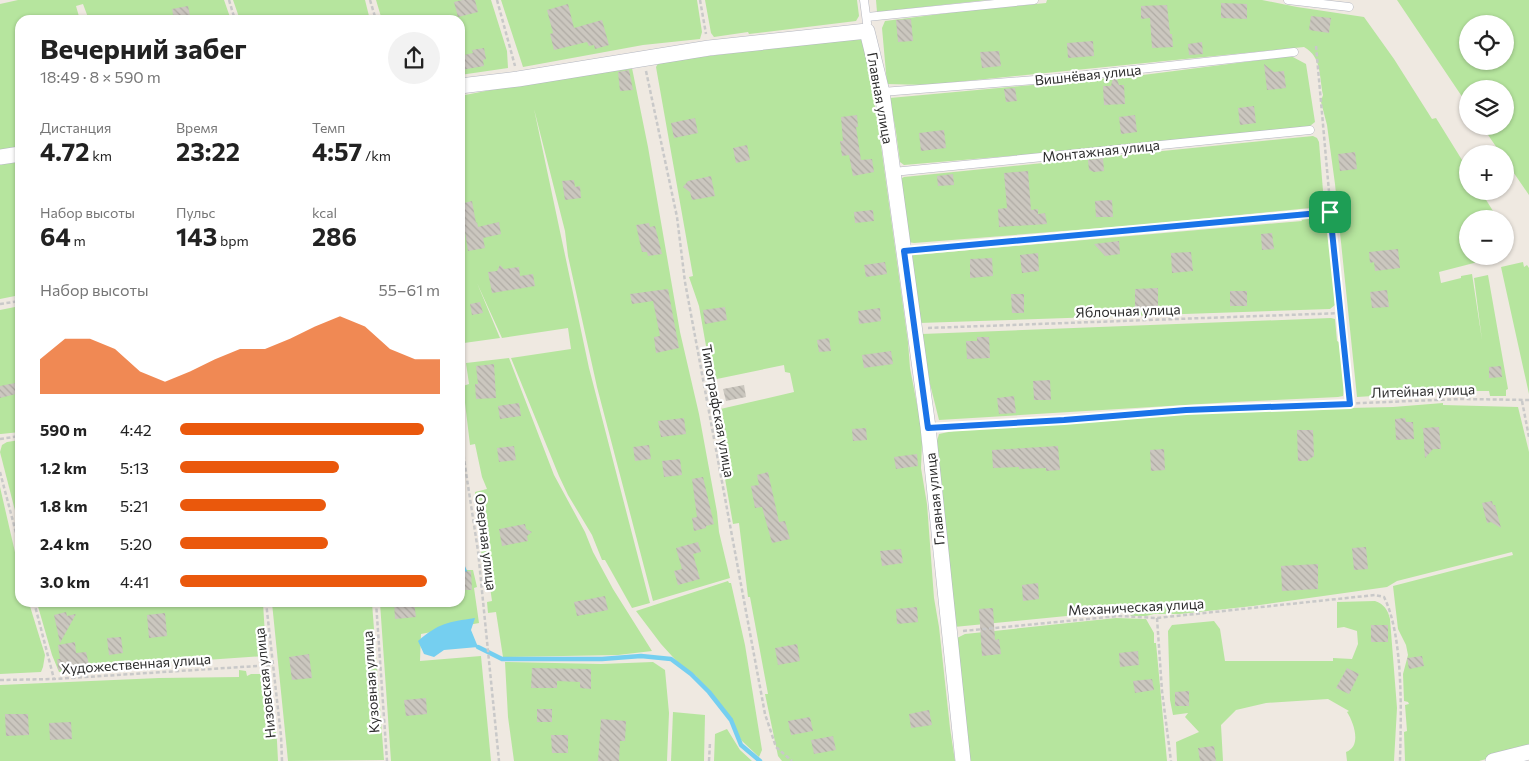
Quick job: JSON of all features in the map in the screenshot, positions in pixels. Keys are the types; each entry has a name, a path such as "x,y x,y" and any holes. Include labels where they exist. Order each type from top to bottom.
{"street":[{"path":"465,85 867,24"},
{"name":"Главная улица","path":"867,24 882,92 928,428 963,761"},
{"path":"0,157 15,155"},
{"path":"1492,761 1529,752"}],"lane":[{"path":"864,0 867,24 1034,0"},
{"path":"1288,0 1349,7"},
{"name":"Вишнёвая улица","path":"882,92 1059,78 1294,52"},
{"name":"Монтажная улица","path":"893,172 1310,130"},
{"path":"904,251 1330,212"}],"path":[{"path":"229,0 234,15"},
{"path":"370,0 374,15"},
{"path":"497,0 518,78"},
{"path":"700,0 709,48"},
{"path":"1316,46 1330,212 1350,404"},
{"name":"Типографская улица","path":"644,58 677,217 687,292 765,714 776,747 792,761"},
{"path":"0,304 15,302"},
{"name":"Яблочная улица","path":"914,329 1342,313"},
{"name":"Литейная улица","path":"928,428 1186,410 1461,399 1529,400"},
{"path":"1522,401 1529,437"},
{"path":"0,439 15,437"},
{"name":"Озерная улица","path":"465,466 478,551 499,761"},
{"path":"0,472 15,529"},
{"name":"Механическая улица","path":"949,632 1119,616 1157,618 1375,595 1384,597 1398,646 1401,726 1400,761"},
{"path":"35,607 54,679"},
{"name":"Низовская улица","path":"267,607 282,761"},
{"name":"Кузовная улица","path":"376,607 387,761"},
{"path":"1157,618 1162,691 1171,761"},
{"name":"Художественная улица","path":"0,680 54,679 273,665"},
{"path":"710,742 710,761"}],"green space":[{"path":"18,0 224,0 229,15 87,15 83,4 76,6 79,15 15,15 15,148 0,150 0,4"},
{"path":"233,0 365,0 369,15 238,15"},
{"path":"376,0 491,0 507,51 508,68 465,74 465,15 380,15"},
{"path":"501,0 697,0 702,32 700,39 643,45 523,67"},
{"path":"705,0 857,0 859,16 856,21 714,37 711,33"},
{"path":"876,0 988,0 877,12"},
{"path":"1047,0 1262,0 1364,17 1394,59 1432,119 1436,118 1459,155 1459,200 1486,200 1492,210 1459,210 1459,265 1466,265 1439,272 1441,283 1472,274 1482,340 1474,278 1488,275 1508,389 1506,390 1506,396 1490,396 1489,391 1453,391 1357,397 1335,184 1327,125 1320,98 1323,95 1320,74 1314,56 1304,47 926,85 887,84 882,28 885,21 1046,3"},
{"path":"1397,0 1529,0 1529,195 1514,173 1514,145 1495,145 1488,135 1514,135 1514,80 1459,80 1459,92"},
{"path":"857,38 864,40 879,131 910,368 920,420 922,443 921,468 927,504 934,598 955,761 782,761 778,756 765,694 768,694 750,597 748,597 739,523 733,524 724,473 730,472 721,442 720,428 722,428 716,410 794,392 790,373 785,372 784,365 712,380 699,306 689,277 693,276 656,67 659,62"},
{"path":"1291,56 1306,64 1315,122 1310,126 1068,151 904,165 900,162 890,98 1143,75"},
{"path":"632,68 648,147 680,332 699,414 719,532 730,578 653,601 597,387 568,256 565,231 534,109 589,368 650,603 632,608 605,560 602,560 592,535 568,495 511,358 571,349 568,328 502,338 477,283 500,338 465,343 465,95 526,83"},
{"path":"1313,136 1319,142 1324,203 1320,207 1139,225 908,242 900,179 904,177"},
{"path":"15,161 15,296 0,299 0,164"},
{"path":"1322,217 1328,222 1335,305 1330,309 919,323 910,258 913,255 1302,221 1301,219"},
{"path":"1523,262 1524,267 1527,265 1529,268 1529,394 1501,267"},
{"path":"15,307 15,432 0,434 0,310"},
{"path":"1335,319 1337,341 1339,342 1344,375 1343,396 939,420 926,368 922,334"},
{"path":"509,358 554,475 613,589 652,651 618,655 503,657 496,612 488,613 487,602 492,601 490,587 485,588 481,550 490,548 484,507 476,507 475,492 487,489 482,477 475,444 470,445 465,403 465,385 469,384 466,363"},
{"path":"1443,403 1443,405 1518,407 1529,452 1529,745 1513,748 1513,752 1479,761 1405,761 1404,732 1407,731 1405,705 1409,704 1404,701 1403,674 1408,655 1406,645 1398,629 1393,586 1513,555 1512,552 1397,581 1387,587 1253,606 1146,616 1131,616 1127,610 954,627 937,441 939,434 963,429 1220,411 1393,407"},
{"path":"15,441 15,510 0,452 2,445"},
{"path":"0,487 15,552 15,607 30,607 45,655 41,672 0,674"},
{"path":"465,570 473,570 477,587 474,588 479,623 421,634 420,661 481,656 491,761 391,761 380,607 465,607"},
{"path":"728,581 731,583 745,645 762,750 759,757 741,740 731,721 696,676 682,667 661,644 636,611"},
{"path":"1375,601 1385,608 1390,619 1397,708 1394,761 1347,761 1346,752 1354,745 1355,740 1354,728 1347,712 1349,711 1328,699 1266,703 1236,710 1221,725 1223,761 1177,761 1176,742 1199,732 1185,717 1188,713 1173,715 1170,700 1168,631 1172,625 1214,621 1220,629 1225,661 1333,661 1333,658 1352,659 1358,644 1357,631 1344,627 1337,628 1337,602"},
{"path":"38,607 263,607 266,652 264,656 59,672"},
{"path":"272,607 372,607 384,760 288,761"},
{"path":"1116,618 1146,619 1154,633 1167,761 969,761 955,639 965,634"},
{"path":"505,662 601,664 653,662 665,670 669,713 667,761 514,761 508,717"},
{"path":"239,670 246,671 247,676 251,674 267,674 270,682 278,761 0,761 0,685 159,678 239,677"},
{"path":"673,712 705,715 704,761 671,761"},
{"path":"727,729 740,750 752,761 714,761 715,734"}],"water":[{"path":"475,618 471,630 478,647 444,650 434,657 424,654 418,641 432,630 444,624"}],"building":[{"path":"475,0 478,12 457,15 454,2"},
{"path":"1221,3 1247,4 1247,19 1221,18"},
{"path":"568,4 574,28 602,20 609,45 595,49 594,45 589,46 587,42 554,50 550,34 553,33 547,10"},
{"path":"1167,5 1173,47 1152,48 1150,18 1141,19 1141,6"},
{"path":"188,6 190,15 173,15 172,9"},
{"path":"1311,16 1331,18 1329,33 1309,30"},
{"path":"911,19 913,41 898,42 896,20"},
{"path":"1093,41 1094,56 1068,58 1067,43"},
{"path":"1202,42 1203,54 1189,55 1188,44"},
{"path":"484,48 486,59 483,60 484,66 465,69 465,55 473,53 472,50"},
{"path":"999,51 1001,66 982,68 980,52"},
{"path":"1264,64 1274,72 1284,71 1286,88 1267,90"},
{"path":"629,70 633,90 620,91 618,72"},
{"path":"1116,77 1119,85 1124,85 1125,104 1104,105 1103,86 1111,86 1113,78"},
{"path":"1015,88 1017,101 1006,102 1004,89"},
{"path":"1254,106 1256,123 1240,125 1238,108"},
{"path":"857,115 858,127 856,127 861,160 872,159 874,172 853,176 849,155 842,156 840,141 843,141 841,117"},
{"path":"1135,115 1137,132 1121,134 1119,117"},
{"path":"695,118 698,133 674,138 671,123"},
{"path":"944,130 946,148 921,151 919,133"},
{"path":"747,145 750,160 736,163 733,148"},
{"path":"1355,152 1357,169 1340,171 1338,154"},
{"path":"1103,158 1104,171 1094,172 1089,170 1088,160"},
{"path":"1028,171 1031,210 1038,209 1038,214 1045,213 1047,224 999,227 998,209 1007,208 1004,173"},
{"path":"953,174 954,185 938,186 937,176"},
{"path":"711,176 715,196 692,200 690,192 683,187 688,181"},
{"path":"574,180 575,187 580,186 581,198 565,200 562,181"},
{"path":"1112,200 1113,217 1096,217 1095,201"},
{"path":"472,201 478,227 499,222 501,234 483,238 485,248 468,251 465,232 465,203"},
{"path":"873,210 874,221 855,223 854,212"},
{"path":"649,223 650,227 655,226 662,254 648,256 647,252 642,252 636,225"},
{"path":"1272,233 1274,249 1262,250 1261,234"},
{"path":"1119,241 1120,254 1105,256 1094,244"},
{"path":"1398,249 1400,268 1375,271 1374,262 1370,263 1369,252"},
{"path":"1191,252 1193,271 1172,273 1171,253"},
{"path":"1038,253 1039,271 1022,273 1020,255"},
{"path":"992,258 993,276 970,278 970,259"},
{"path":"885,262 887,274 866,277 864,265"},
{"path":"500,265 504,269 519,267 520,276 533,274 535,286 492,293 488,272 497,271"},
{"path":"1158,288 1158,309 1135,310 1135,289"},
{"path":"668,289 679,348 656,353 654,337 660,336 653,301 632,304 630,294"},
{"path":"1387,290 1389,307 1372,308 1370,292"},
{"path":"1230,291 1247,291 1247,306 1230,306"},
{"path":"1011,294 1024,294 1024,313 1012,313"},
{"path":"480,302 483,313 472,315 470,304"},
{"path":"725,307 727,320 705,324 703,310"},
{"path":"880,308 881,321 859,324 858,311"},
{"path":"977,337 989,337 990,358 967,359 966,341 977,341"},
{"path":"829,338 831,351 819,352 817,340"},
{"path":"891,351 893,364 864,368 862,355"},
{"path":"494,364 496,398 476,399 475,384 478,384 476,366"},
{"path":"1501,366 1502,377 1489,378 1489,367"},
{"path":"1050,380 1051,400 1034,400 1033,381"},
{"path":"15,383 15,394 0,398 0,386"},
{"path":"744,385 746,397 726,401 723,389"},
{"path":"1014,396 1016,413 999,414 997,398"},
{"path":"519,403 521,416 500,419 498,406"},
{"path":"684,418 686,434 661,437 658,421"},
{"path":"1405,418 1406,422 1413,422 1414,439 1396,440 1395,419"},
{"path":"1439,427 1441,449 1433,449 1425,458 1423,428"},
{"path":"866,428 867,440 853,441 852,429"},
{"path":"1297,430 1313,430 1314,456 1307,461 1298,461"},
{"path":"649,445 651,459 635,461 633,447"},
{"path":"514,446 516,460 499,462 497,448"},
{"path":"1058,446 1060,470 1046,471 1046,468 1019,469 1019,467 993,468 992,450"},
{"path":"1164,449 1165,470 1151,471 1150,450"},
{"path":"917,454 918,466 896,469 894,457"},
{"path":"680,459 682,475 664,477 662,461"},
{"path":"768,472 779,522 785,521 790,539 772,543 762,507 755,508 751,486 759,485 757,475"},
{"path":"703,477 714,524 694,531 692,518 697,517 692,479"},
{"path":"1492,501 1493,505 1495,505 1501,528 1491,522 1487,523 1482,503"},
{"path":"525,524 526,529 532,532 527,536 528,541 502,546 499,529"},
{"path":"698,542 701,552 693,554 700,579 678,585 674,571 682,569 676,548"},
{"path":"1366,547 1368,569 1354,570 1352,548"},
{"path":"901,549 903,563 882,566 880,551"},
{"path":"1318,564 1318,589 1282,591 1281,566"},
{"path":"471,571 472,590 465,590 465,572"},
{"path":"1038,583 1039,599 1023,601 1022,585"},
{"path":"605,596 608,610 577,616 574,602"},
{"path":"394,607 415,607 416,617 395,619"},
{"path":"917,607 918,622 897,624 896,609"},
{"path":"993,608 995,640 999,639 1001,654 982,656 979,609"},
{"path":"66,612 67,616 76,614 60,643 54,615"},
{"path":"165,613 167,636 149,638 147,615"},
{"path":"1371,625 1388,625 1388,642 1371,642"},
{"path":"121,637 123,653 109,655 107,638"},
{"path":"75,642 76,653 86,652 90,669 67,672 66,669 58,670 57,659 60,659 58,645"},
{"path":"797,644 800,661 778,665 775,648"},
{"path":"1138,651 1139,665 1120,667 1119,653"},
{"path":"309,654 312,678 292,680 289,657"},
{"path":"1422,656 1424,666 1409,669 1407,658"},
{"path":"532,668 591,669 591,689 580,688 580,682 557,681 557,688 531,688"},
{"path":"1347,668 1359,674 1349,694 1336,688"},
{"path":"1152,679 1154,690 1135,693 1133,681"},
{"path":"1189,691 1189,706 1175,706 1175,692"},
{"path":"426,698 427,714 406,716 404,700"},
{"path":"537,709 552,709 552,722 537,722"},
{"path":"929,710 932,725 911,728 909,714"},
{"path":"5,714 28,714 29,735 6,736"},
{"path":"810,717 813,731 791,735 788,721"},
{"path":"601,719 626,721 625,741 620,741 619,761 598,761"},
{"path":"71,722 72,739 50,740 49,723"},
{"path":"551,735 568,735 568,753 552,753"},
{"path":"833,736 836,750 814,754 811,740"},
{"path":"1214,746 1216,761 1200,761 1198,748"}],"waterway":[{"path":"478,647 502,659 602,659 641,656 671,659 691,674 709,692 731,720 741,745 760,761"}],"route":[{"path":"1330,212 1350,404 1186,410 928,428 904,251 1330,212"}]}
